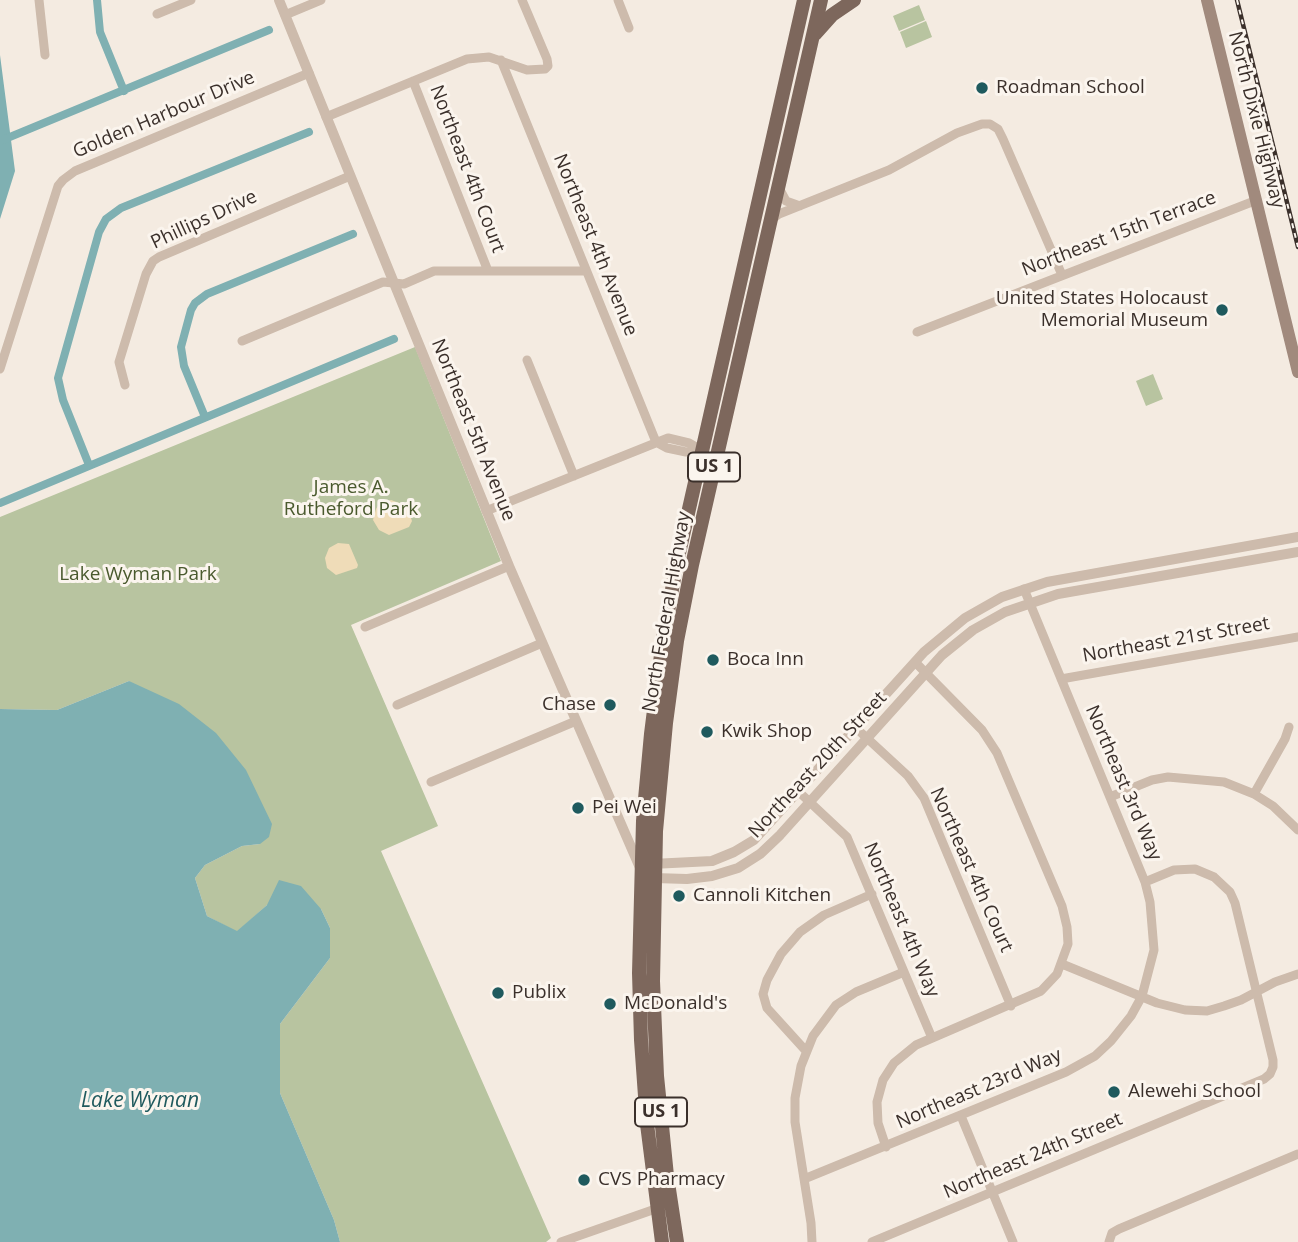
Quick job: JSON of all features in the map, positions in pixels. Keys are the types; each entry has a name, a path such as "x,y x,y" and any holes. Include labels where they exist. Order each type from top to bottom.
{"main road":[{"path":"813,32 810,16 802,5 814,0"},
{"name":"North Federal Highway","path":"677,1242 651,1164 640,1031 639,955 647,874 655,862 663,639 712,477 708,427 821,0"},
{"path":"813,32 854,0"},
{"name":"North Dixie Highway","path":"1207,0 1298,372"},
{"name":"North Federal Highway","path":"662,1242 667,1176 655,1040 653,955 643,821 659,722 674,662 685,563 710,452 770,221 790,54 802,5"},
{"path":"663,639 669,645 674,662"},
{"path":"651,1164 661,1175 667,1176"}],"street":[{"path":"39,0 45,55"},
{"path":"157,14 191,0"},
{"name":"Northeast 5th Avenue","path":"279,0 509,566 619,819 647,874"},
{"path":"285,15 321,0"},
{"path":"326,117 467,59 482,57 534,71 545,69 548,66 547,59 522,0"},
{"path":"618,0 629,28"},
{"name":"Northeast 4th Avenue","path":"501,60 656,442"},
{"name":"Golden Harbour Drive","path":"0,369 62,180 75,172 309,73"},
{"name":"Northeast 4th Court","path":"413,81 488,271"},
{"path":"770,221 889,170 957,133 982,124 990,124 998,128 1062,275"},
{"name":"Phillips Drive","path":"125,385 119,362 146,274 153,261 350,176"},
{"path":"772,190 786,201 800,206"},
{"name":"Northeast 15th Terrace","path":"917,332 1257,200"},
{"path":"242,341 383,282 404,284 434,271 586,271"},
{"path":"527,360 573,476"},
{"path":"486,511 656,442 668,439 710,452"},
{"name":"Northeast 20th Street","path":"655,862 699,863 728,855 761,834 915,662 965,618 1024,589 1054,580 1298,537"},
{"path":"1209,552 1213,567"},
{"name":"Northeast 20th Street","path":"647,874 700,878 734,869 750,861 770,846 942,654 966,635 1005,612 1058,594 1298,552"},
{"path":"365,627 509,566"},
{"name":"Northeast 3rd Way","path":"1024,589 1145,882 1150,902 1154,950 1142,996"},
{"name":"Northeast 21st Street","path":"1061,679 1298,636"},
{"path":"397,705 542,643"},
{"path":"886,1147 877,1116 879,1094 883,1080 894,1063 905,1053 932,1038 1041,991 1062,964 1068,944 1062,905 1002,763 982,730 915,662"},
{"path":"431,782 576,721"},
{"name":"Northeast 4th Court","path":"856,727 908,776 924,798 1011,1006"},
{"path":"1254,794 1286,739 1289,727"},
{"path":"1110,797 1152,780 1168,778 1224,782 1254,794 1273,806 1298,830"},
{"name":"Northeast 4th Way","path":"799,792 847,836 932,1038"},
{"path":"619,819 633,825 643,821"},
{"path":"728,855 734,869"},
{"path":"1145,882 1174,870 1188,869 1204,872 1222,883 1230,892 1234,903 1256,992"},
{"path":"806,1051 767,1008 763,994 767,980 781,954 800,932 824,915 872,894"},
{"path":"1062,964 1171,1007 1207,1011 1241,1000 1275,982 1298,974"},
{"path":"811,1242 811,1223 794,1114 797,1082 806,1051 822,1022 842,1000 904,972"},
{"name":"Northeast 24th Street","path":"872,1242 1264,1079 1270,1074 1273,1060 1256,992"},
{"name":"Northeast 23rd Way","path":"804,1180 1066,1072 1095,1056 1111,1041 1131,1016 1142,996"},
{"path":"961,1116 1013,1242"},
{"path":"1111,1238 1119,1229 1298,1154"},
{"path":"561,1242 664,1206"}],"green space":[{"path":"919,5 925,20 899,31 893,16"},
{"path":"926,21 932,37 906,48 900,32"},
{"name":"Lake Wyman Park","path":"415,347 501,561 351,625 438,826 381,851 551,1238 546,1242 340,1242 334,1220 280,1093 280,1024 330,958 330,928 321,909 267,905 237,932 207,916 195,878 205,865 242,846 260,844 129,681 57,710 0,709 0,517"},
{"path":"1153,374 1163,399 1146,406 1136,381"}],"sand":[{"path":"391,500 406,503 412,521 409,527 389,535 379,530 373,520 379,504"},
{"path":"338,543 349,544 358,565 357,568 336,575 327,568 325,558 329,548"}],"water":[{"path":"0,55 15,171 0,219"},
{"name":"Lake Wyman","path":"129,681 179,704 216,733 246,770 272,824 269,837 260,844 242,846 205,865 195,878 207,916 237,931 267,905 279,880 301,886 321,909 330,928 330,958 280,1024 280,1093 334,1220 340,1242 0,1242 0,709 57,710"}],"waterway":[{"path":"97,0 100,32 124,91"},
{"path":"0,141 269,30"},
{"path":"89,465 63,400 58,378 99,232 106,219 121,208 309,132"},
{"path":"205,417 184,366 181,347 195,303 207,294 353,234"},
{"path":"0,503 394,339"}],"railway":[{"path":"1237,0 1298,247"}],"place":[{"name":"Roadman School","path":"982,88"},
{"name":"United States Holocaust Memorial Museum","path":"1222,310"},
{"name":"Boca Inn","path":"713,660"},
{"name":"Chase","path":"610,705"},
{"name":"Kwik Shop","path":"707,732"},
{"name":"Pei Wei","path":"578,808"},
{"name":"Cannoli Kitchen","path":"679,896"},
{"name":"Publix","path":"498,993"},
{"name":"McDonald's","path":"610,1004"},
{"name":"Alewehi School","path":"1114,1092"},
{"name":"CVS Pharmacy","path":"584,1180"}],"park label":[{"name":"James A. Rutheford Park","path":"351,499"}]}
